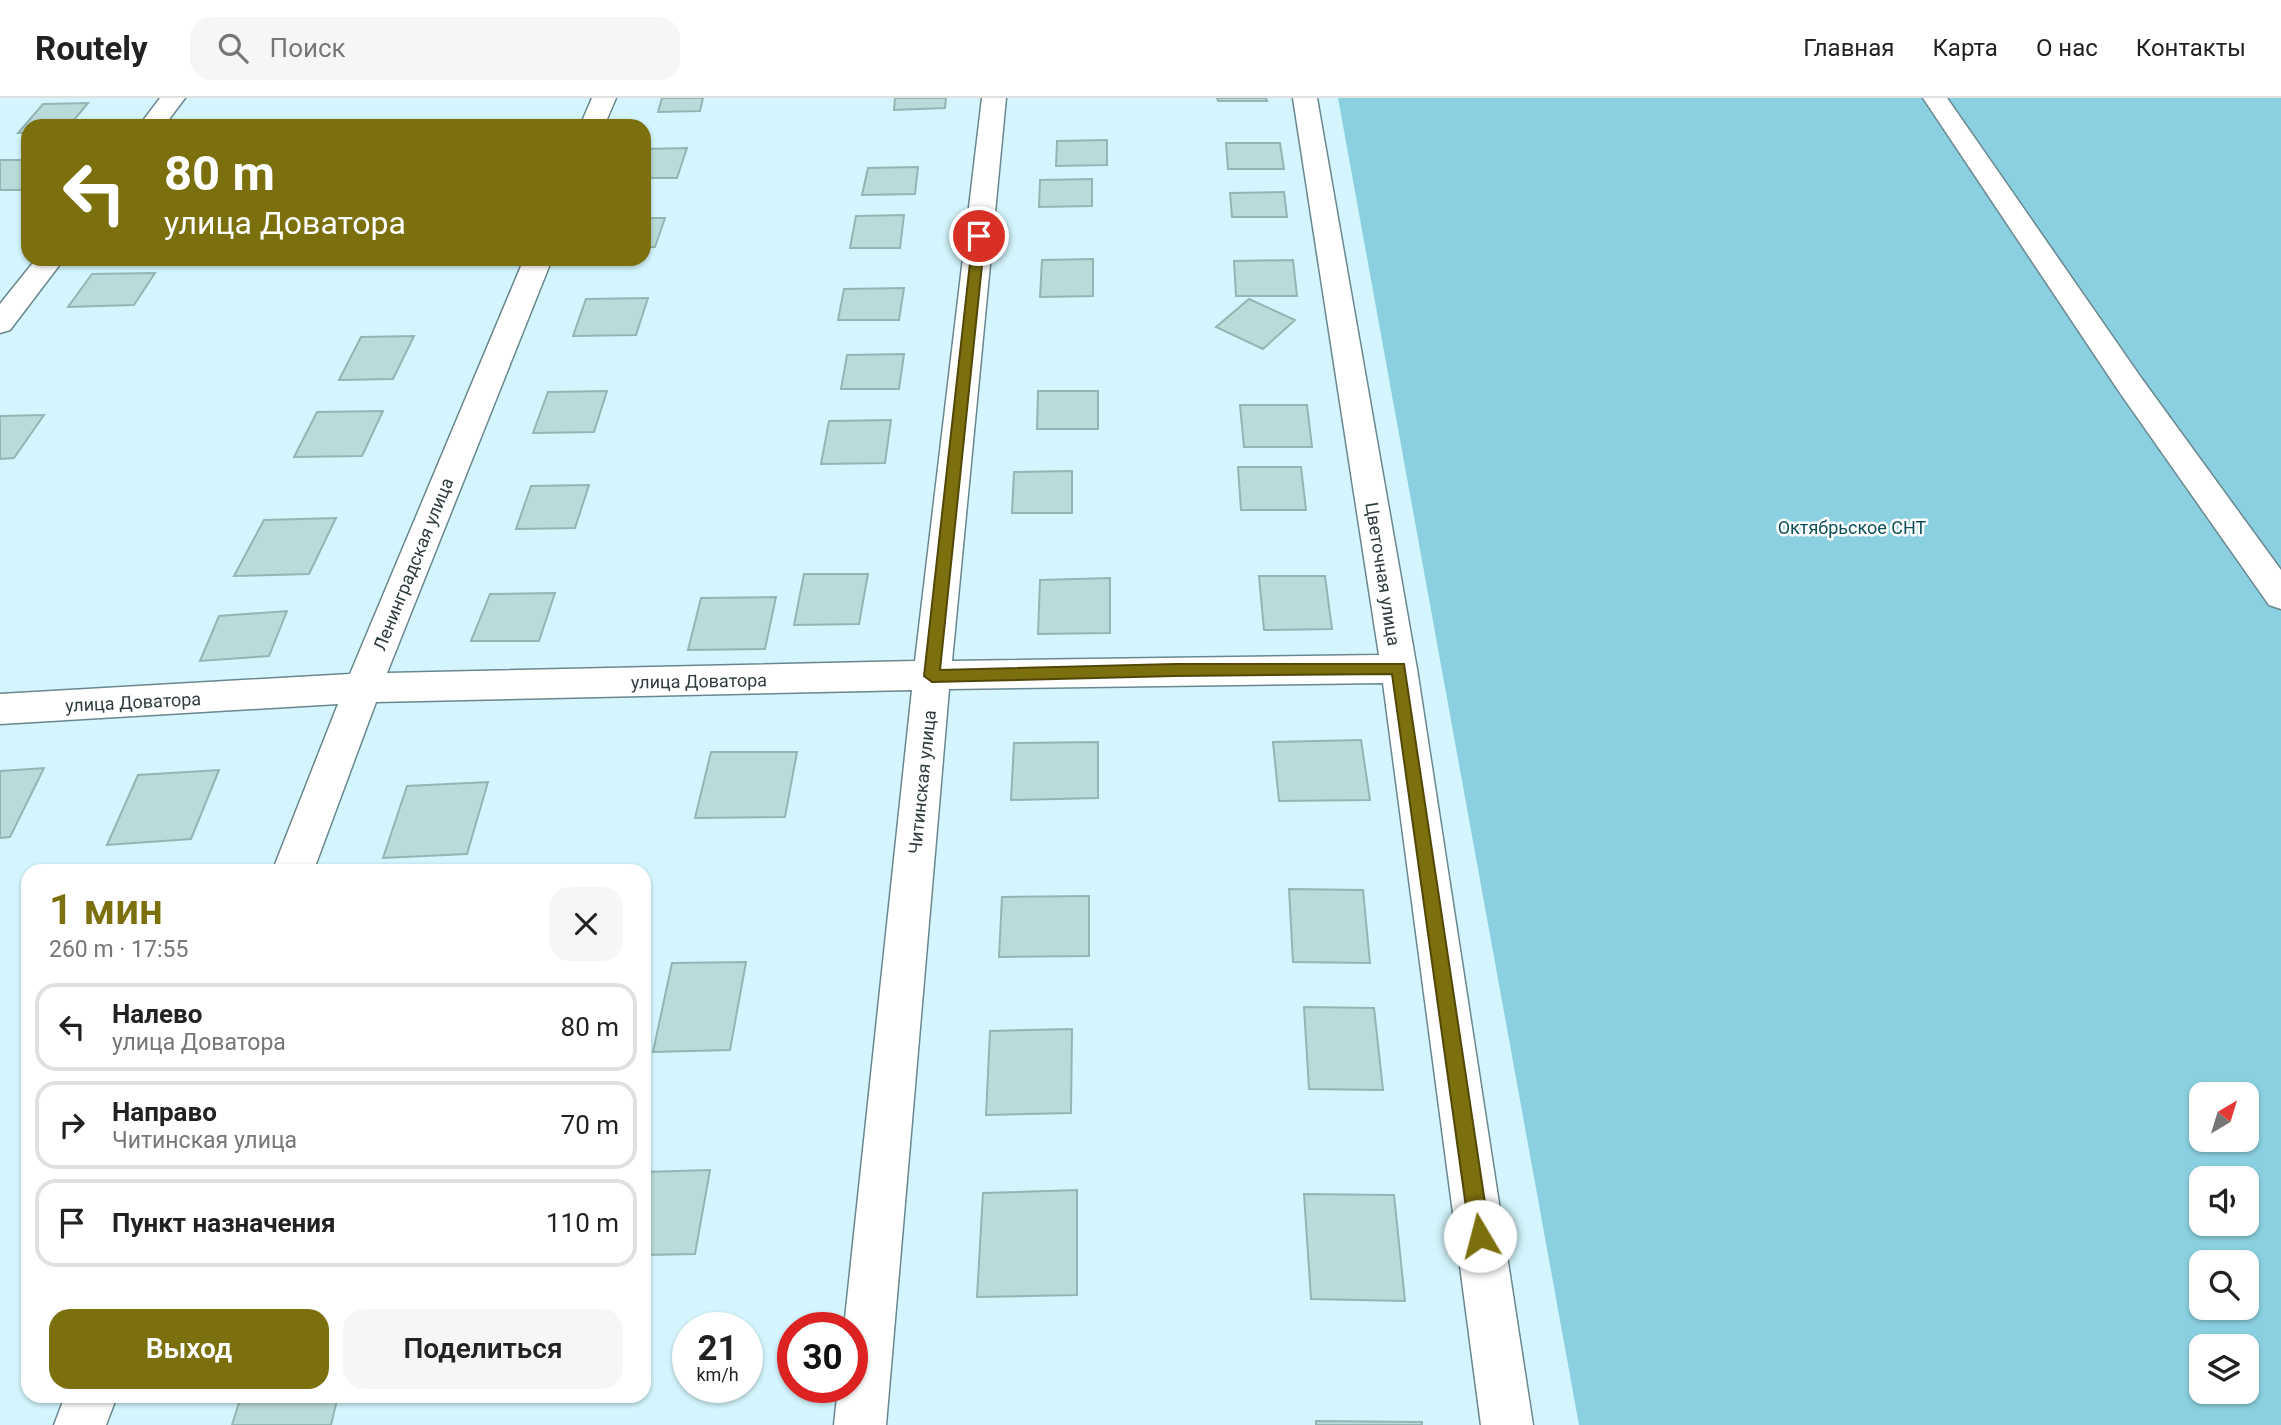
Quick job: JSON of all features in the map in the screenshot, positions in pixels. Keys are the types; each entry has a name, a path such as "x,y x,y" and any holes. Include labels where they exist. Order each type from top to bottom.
{"street":[{"path":"156,119 173,98"},
{"path":"595,119 604,98"},
{"name":"Читинская улица","path":"860,1425 932,676 994,98"},
{"name":"Цветочная улица","path":"1305,98 1399,668 1507,1425"},
{"path":"1935,98 2131,386 2281,596"},
{"path":"0,324 45,266"},
{"name":"Ленинградская улица","path":"295,864 363,688 535,266"},
{"name":"улица Доватора","path":"0,709 363,688 1175,670 1399,668"},
{"path":"80,1425 88,1403"}],"green space":[{"name":"Октябрьское СНТ","path":"1338,98 2281,98 2281,1425 1579,1425"}],"building":[{"path":"662,98 703,98 700,111 658,112"},
{"path":"895,98 946,98 945,108 894,110"},
{"path":"1217,98 1266,98 1267,101 1218,101"},
{"path":"88,103 75,119 30,119 43,104"},
{"path":"1107,140 1107,165 1056,166 1057,141"},
{"path":"1226,143 1280,143 1284,169 1228,169"},
{"path":"687,148 677,178 651,178 651,149"},
{"path":"0,160 21,160 21,190 0,190"},
{"path":"918,167 915,194 862,195 868,168"},
{"path":"1092,179 1092,206 1039,207 1040,180"},
{"path":"1284,192 1287,217 1232,217 1230,193"},
{"path":"904,215 900,248 850,248 856,216"},
{"path":"651,218 665,218 655,247 651,247"},
{"path":"1093,259 1093,296 1040,297 1042,260"},
{"path":"1293,260 1297,296 1236,296 1234,261"},
{"path":"155,273 134,305 68,307 92,274"},
{"path":"904,288 899,320 838,320 844,289"},
{"path":"648,298 636,335 573,336 586,299"},
{"path":"1249,299 1295,320 1263,349 1216,327"},
{"path":"414,336 393,379 339,380 361,337"},
{"path":"904,354 899,389 841,389 847,355"},
{"path":"607,391 594,432 533,433 548,392"},
{"path":"1038,391 1098,391 1098,429 1037,429"},
{"path":"1240,405 1307,405 1312,447 1244,447"},
{"path":"383,411 362,456 294,457 317,412"},
{"path":"44,415 14,458 0,459 0,416"},
{"path":"891,420 885,463 821,464 829,421"},
{"path":"1238,467 1301,467 1306,510 1241,510"},
{"path":"1072,471 1072,513 1012,513 1014,472"},
{"path":"589,485 575,528 516,529 531,486"},
{"path":"336,518 309,574 234,576 264,520"},
{"path":"804,574 868,574 859,624 794,625"},
{"path":"1259,576 1325,576 1332,629 1264,630"},
{"path":"1110,578 1110,633 1038,634 1040,580"},
{"path":"555,593 539,641 471,641 490,594"},
{"path":"776,597 765,649 688,650 701,598"},
{"path":"287,611 269,656 200,661 219,616"},
{"path":"1361,740 1370,800 1279,801 1273,742"},
{"path":"1098,742 1098,798 1011,800 1014,743"},
{"path":"711,752 797,752 785,817 695,818"},
{"path":"44,768 10,837 0,838 0,771"},
{"path":"219,770 191,839 107,845 138,775"},
{"path":"488,782 467,854 383,858 407,786"},
{"path":"1289,889 1363,890 1370,963 1293,962"},
{"path":"1089,896 1089,956 999,957 1002,897"},
{"path":"746,962 730,1050 653,1052 672,963"},
{"path":"1304,1007 1374,1008 1383,1090 1309,1089"},
{"path":"1072,1029 1071,1113 986,1115 990,1031"},
{"path":"710,1170 695,1254 651,1255 651,1172"},
{"path":"1077,1190 1077,1295 977,1297 983,1193"},
{"path":"1304,1194 1394,1195 1405,1301 1311,1299"},
{"path":"239,1403 336,1403 331,1425 232,1425"},
{"path":"1316,1421 1422,1422 1422,1425 1316,1425"}],"route":[{"path":"979,236 932,676 1399,668 1480,1236"}]}
